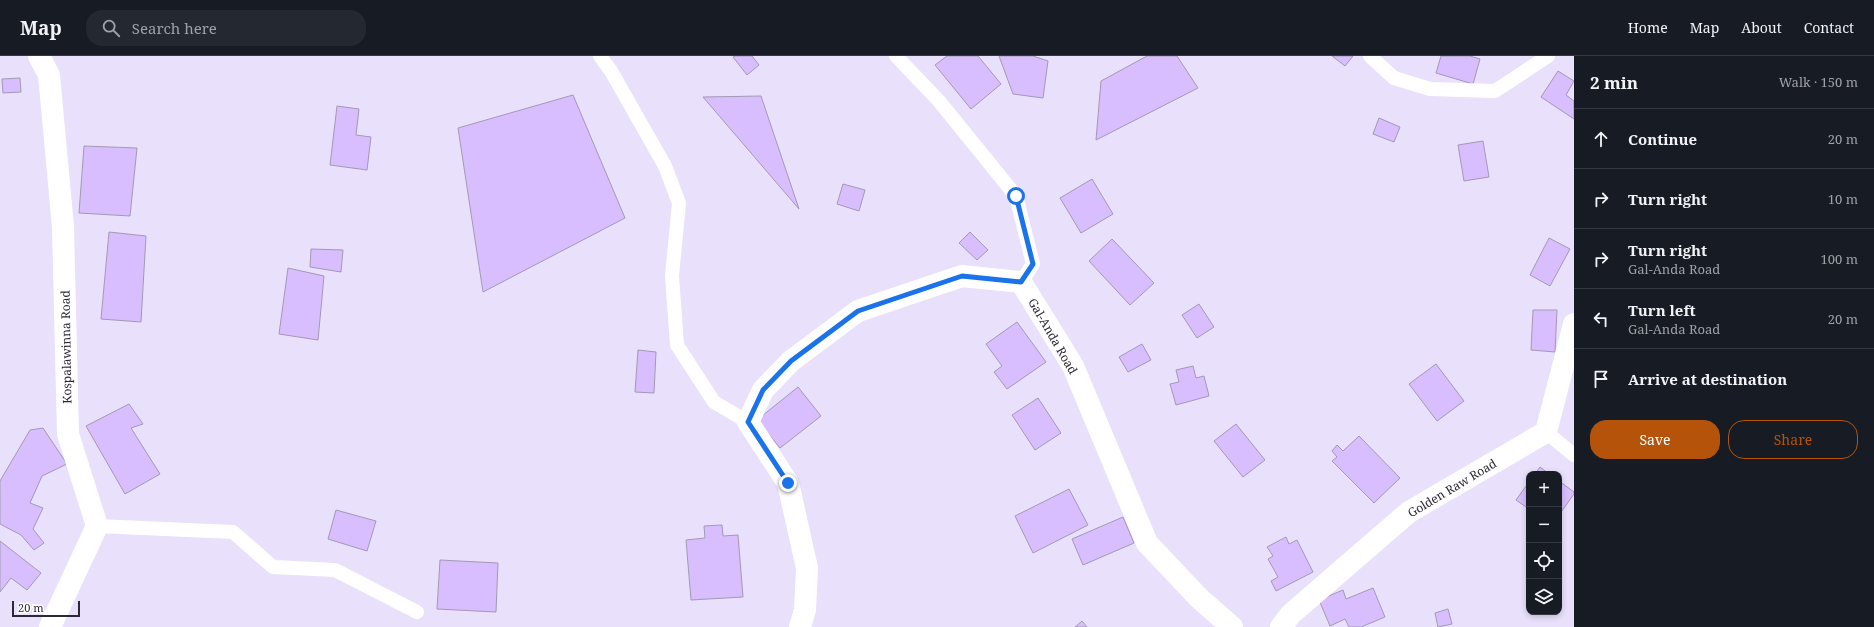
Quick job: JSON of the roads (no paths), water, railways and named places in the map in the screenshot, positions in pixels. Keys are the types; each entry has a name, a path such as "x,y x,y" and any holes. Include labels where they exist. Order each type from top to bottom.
{"street":[{"name":"Kospalawinna Road","path":"39,56 49,75 63,227 68,434 97,526"},
{"path":"800,627 805,610 808,568 788,483 748,422 763,390 791,361 858,311 962,276 1021,282"},
{"name":"Gal-Anda Road","path":"1021,282 1073,366 1147,543 1199,598 1232,627"},
{"path":"1546,432 1574,324"},
{"name":"Golden Raw Road","path":"1281,627 1292,614 1408,512 1546,432"},
{"path":"50,627 97,526"}],"lane":[{"path":"600,56 665,166 679,203 672,276 677,345 714,402 748,422"},
{"path":"896,56 939,101 1016,196 1033,264 1021,282"},
{"path":"1370,56 1394,78 1430,89 1495,91 1548,56"},
{"path":"1546,432 1574,454"},
{"path":"97,526 233,532 273,567 335,570 417,612"}]}
